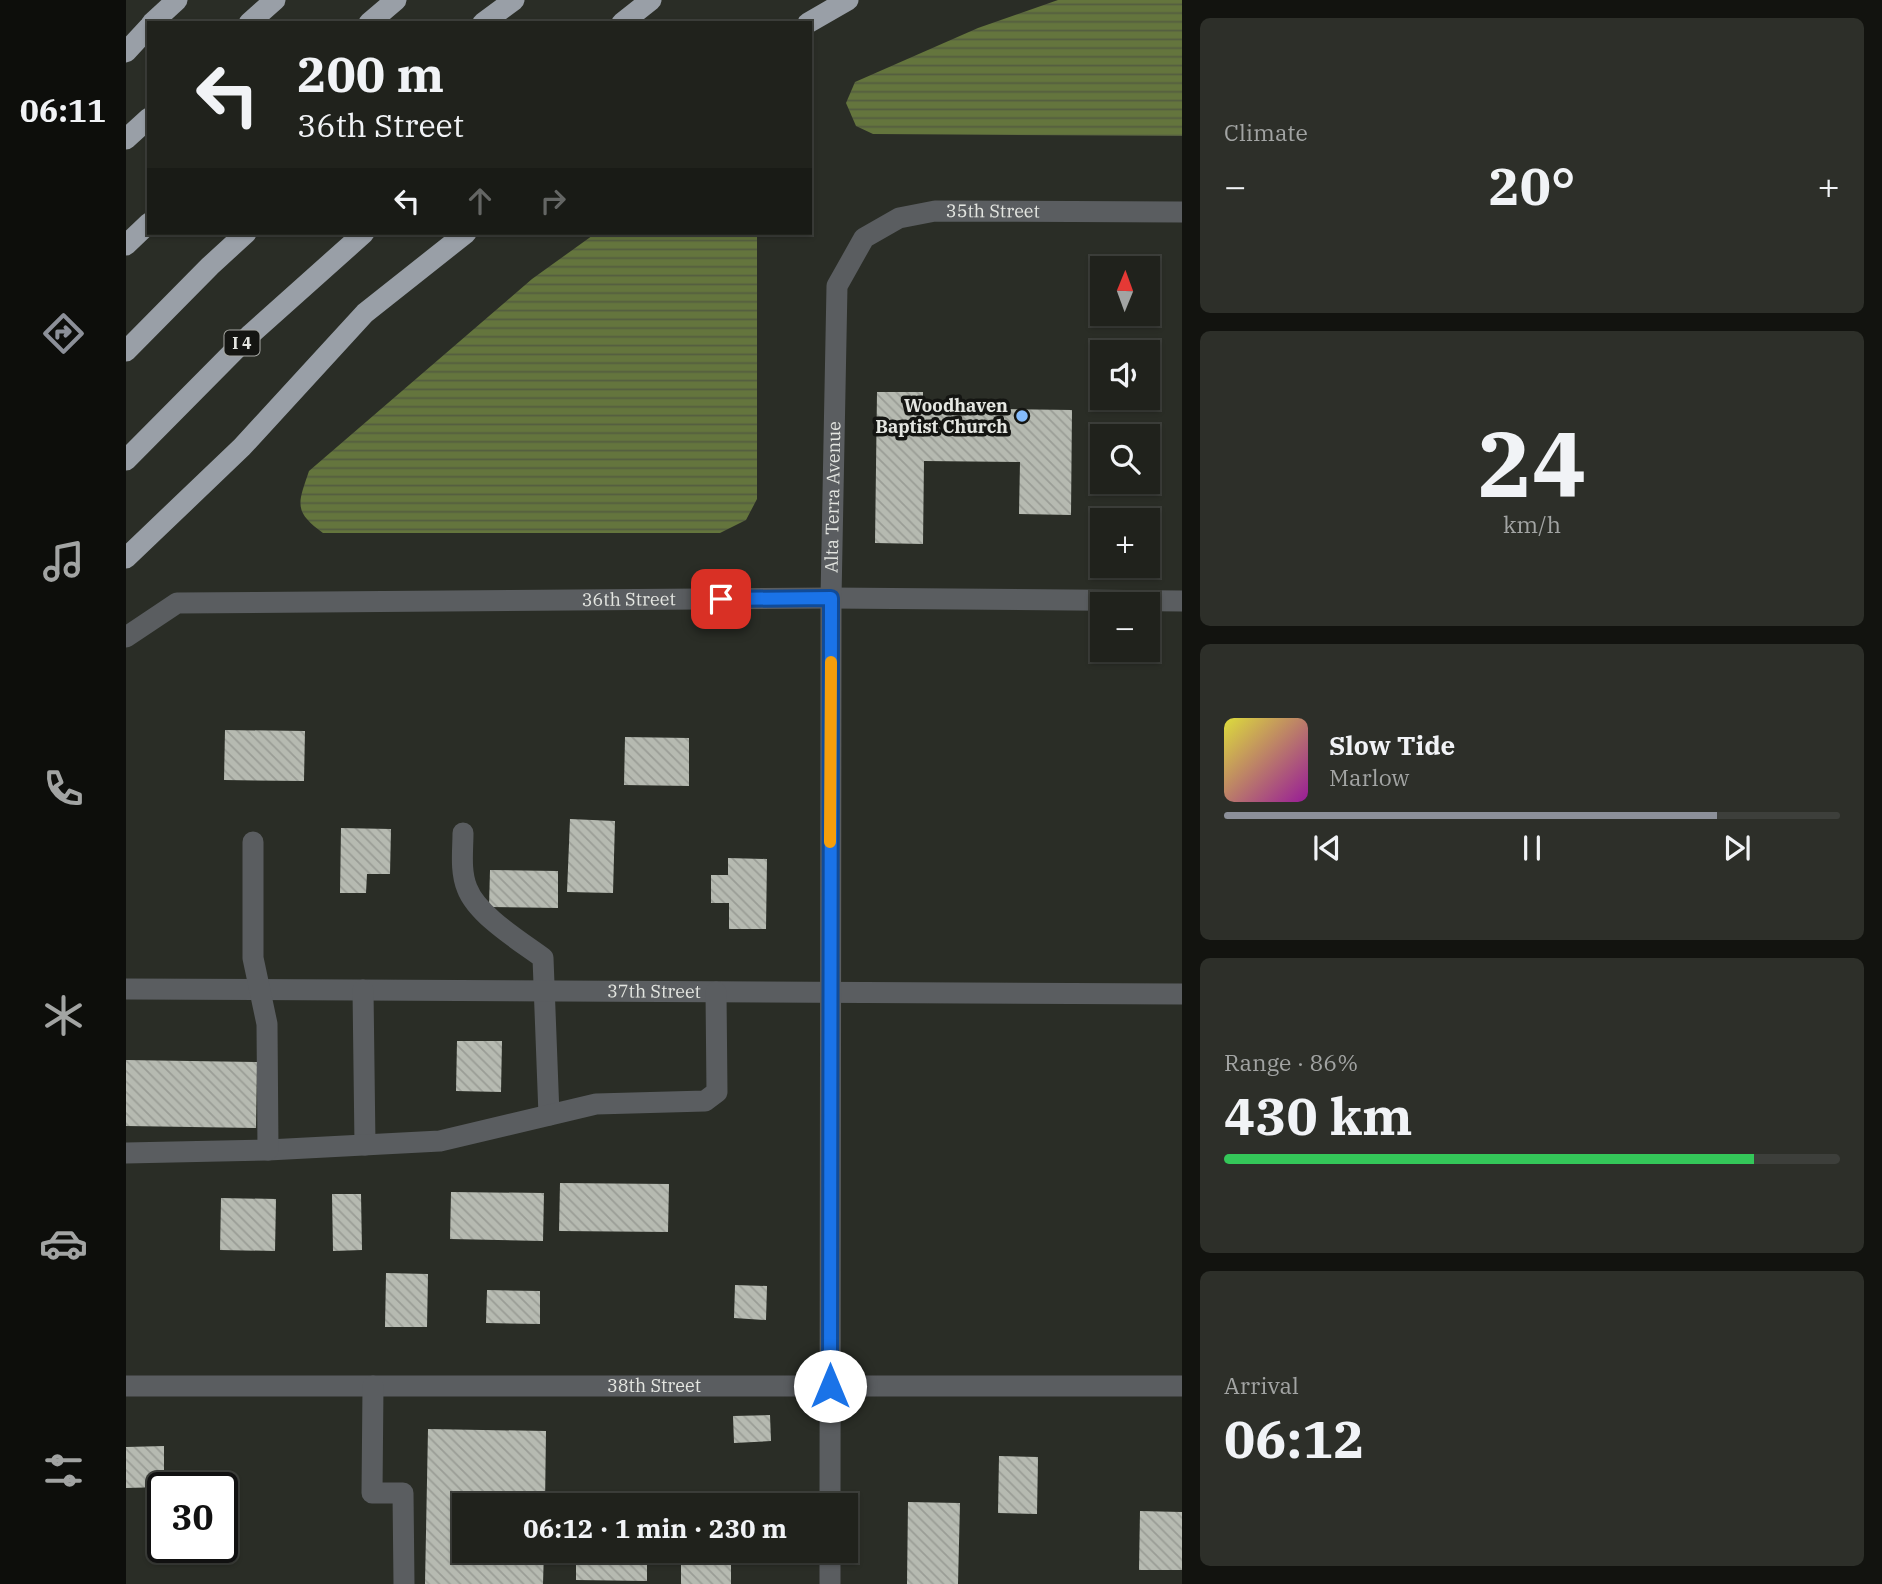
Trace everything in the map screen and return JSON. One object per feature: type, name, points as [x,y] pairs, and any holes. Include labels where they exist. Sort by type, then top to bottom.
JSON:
[{"type":"highway","points":[[154,21],[177,0]]},
{"type":"highway","points":[[251,21],[275,0]]},
{"type":"highway","points":[[371,21],[396,0]]},
{"type":"highway","points":[[486,21],[514,0]]},
{"type":"highway","points":[[625,21],[651,0]]},
{"type":"highway","points":[[811,21],[848,0]]},
{"type":"highway","points":[[126,52],[147,29]]},
{"type":"highway","points":[[126,139],[147,120]]},
{"type":"highway","points":[[126,245],[147,225]]},
{"type":"highway","points":[[126,351],[244,235]]},
{"type":"highway","name":"I 4","points":[[126,460],[251,334],[362,235]]},
{"type":"highway","points":[[126,558],[242,447],[365,313],[463,235]]},
{"type":"street","name":"35th Street","points":[[837,286],[864,238],[899,218],[935,211],[1182,212]]},
{"type":"street","name":"Alta Terra Avenue","points":[[830,1493],[831,598],[837,286]]},
{"type":"street","name":"36th Street","points":[[126,637],[177,603],[831,598],[1182,601]]},
{"type":"street","points":[[463,833],[463,874],[467,889],[476,903],[543,958],[548,1115]]},
{"type":"street","points":[[253,842],[253,958],[267,1024],[268,1150]]},
{"type":"street","name":"37th Street","points":[[126,989],[1182,994]]},
{"type":"street","points":[[363,990],[365,1145]]},
{"type":"street","points":[[126,1153],[268,1150],[440,1141],[596,1104],[705,1101],[718,1092],[716,992]]},
{"type":"street","name":"38th Street","points":[[126,1386],[1182,1386]]},
{"type":"street","points":[[373,1386],[372,1493],[403,1493],[404,1584]]},
{"type":"street","points":[[830,1563],[830,1584]]},
{"type":"shaded area","points":[[1058,0],[1182,0],[1182,136],[873,134],[856,126],[846,103],[855,82],[978,28]]},
{"type":"shaded area","points":[[593,235],[757,235],[757,499],[746,520],[720,533],[323,533],[313,525],[302,512],[301,506],[302,492],[309,471],[532,279]]},
{"type":"building","points":[[877,392],[923,392],[923,408],[1072,410],[1071,515],[1019,514],[1020,462],[924,461],[923,544],[875,543]]},
{"type":"building","points":[[225,730],[305,731],[304,781],[224,780]]},
{"type":"building","points":[[625,737],[689,738],[689,786],[624,785]]},
{"type":"building","points":[[570,819],[615,821],[613,893],[567,892]]},
{"type":"building","points":[[341,828],[391,829],[390,874],[367,874],[366,893],[340,893]]},
{"type":"building","points":[[728,858],[767,859],[766,929],[729,929],[729,903],[711,903],[711,875],[728,875]]},
{"type":"building","points":[[490,870],[558,871],[558,908],[489,907]]},
{"type":"building","points":[[457,1041],[502,1041],[501,1092],[456,1091]]},
{"type":"building","points":[[126,1060],[257,1062],[256,1128],[126,1126]]},
{"type":"building","points":[[560,1183],[669,1184],[668,1232],[559,1231]]},
{"type":"building","points":[[451,1192],[544,1193],[543,1241],[450,1239]]},
{"type":"building","points":[[332,1194],[361,1194],[362,1250],[333,1251]]},
{"type":"building","points":[[221,1198],[276,1199],[275,1251],[220,1250]]},
{"type":"building","points":[[386,1273],[428,1274],[427,1327],[385,1327]]},
{"type":"building","points":[[735,1285],[767,1286],[766,1320],[734,1318]]},
{"type":"building","points":[[487,1290],[540,1291],[540,1324],[486,1323]]},
{"type":"building","points":[[770,1415],[771,1441],[734,1443],[733,1416]]},
{"type":"building","points":[[428,1429],[546,1431],[545,1493],[452,1493],[452,1563],[544,1563],[543,1584],[425,1584]]},
{"type":"building","points":[[164,1446],[164,1472],[147,1472],[147,1487],[126,1488],[126,1447]]},
{"type":"building","points":[[999,1456],[1038,1457],[1037,1514],[998,1513]]},
{"type":"building","points":[[908,1502],[960,1503],[958,1584],[907,1584]]},
{"type":"building","points":[[1140,1511],[1182,1512],[1182,1570],[1139,1570]]},
{"type":"building","points":[[576,1563],[647,1563],[647,1581],[576,1580]]},
{"type":"building","points":[[681,1563],[731,1563],[731,1584],[681,1584]]},
{"type":"slow traffic","points":[[830,842],[831,662]]},
{"type":"place","name":"Woodhaven Baptist Church","points":[[1022,416]]},
{"type":"route","points":[[721,599],[831,598],[830,1386]]}]
